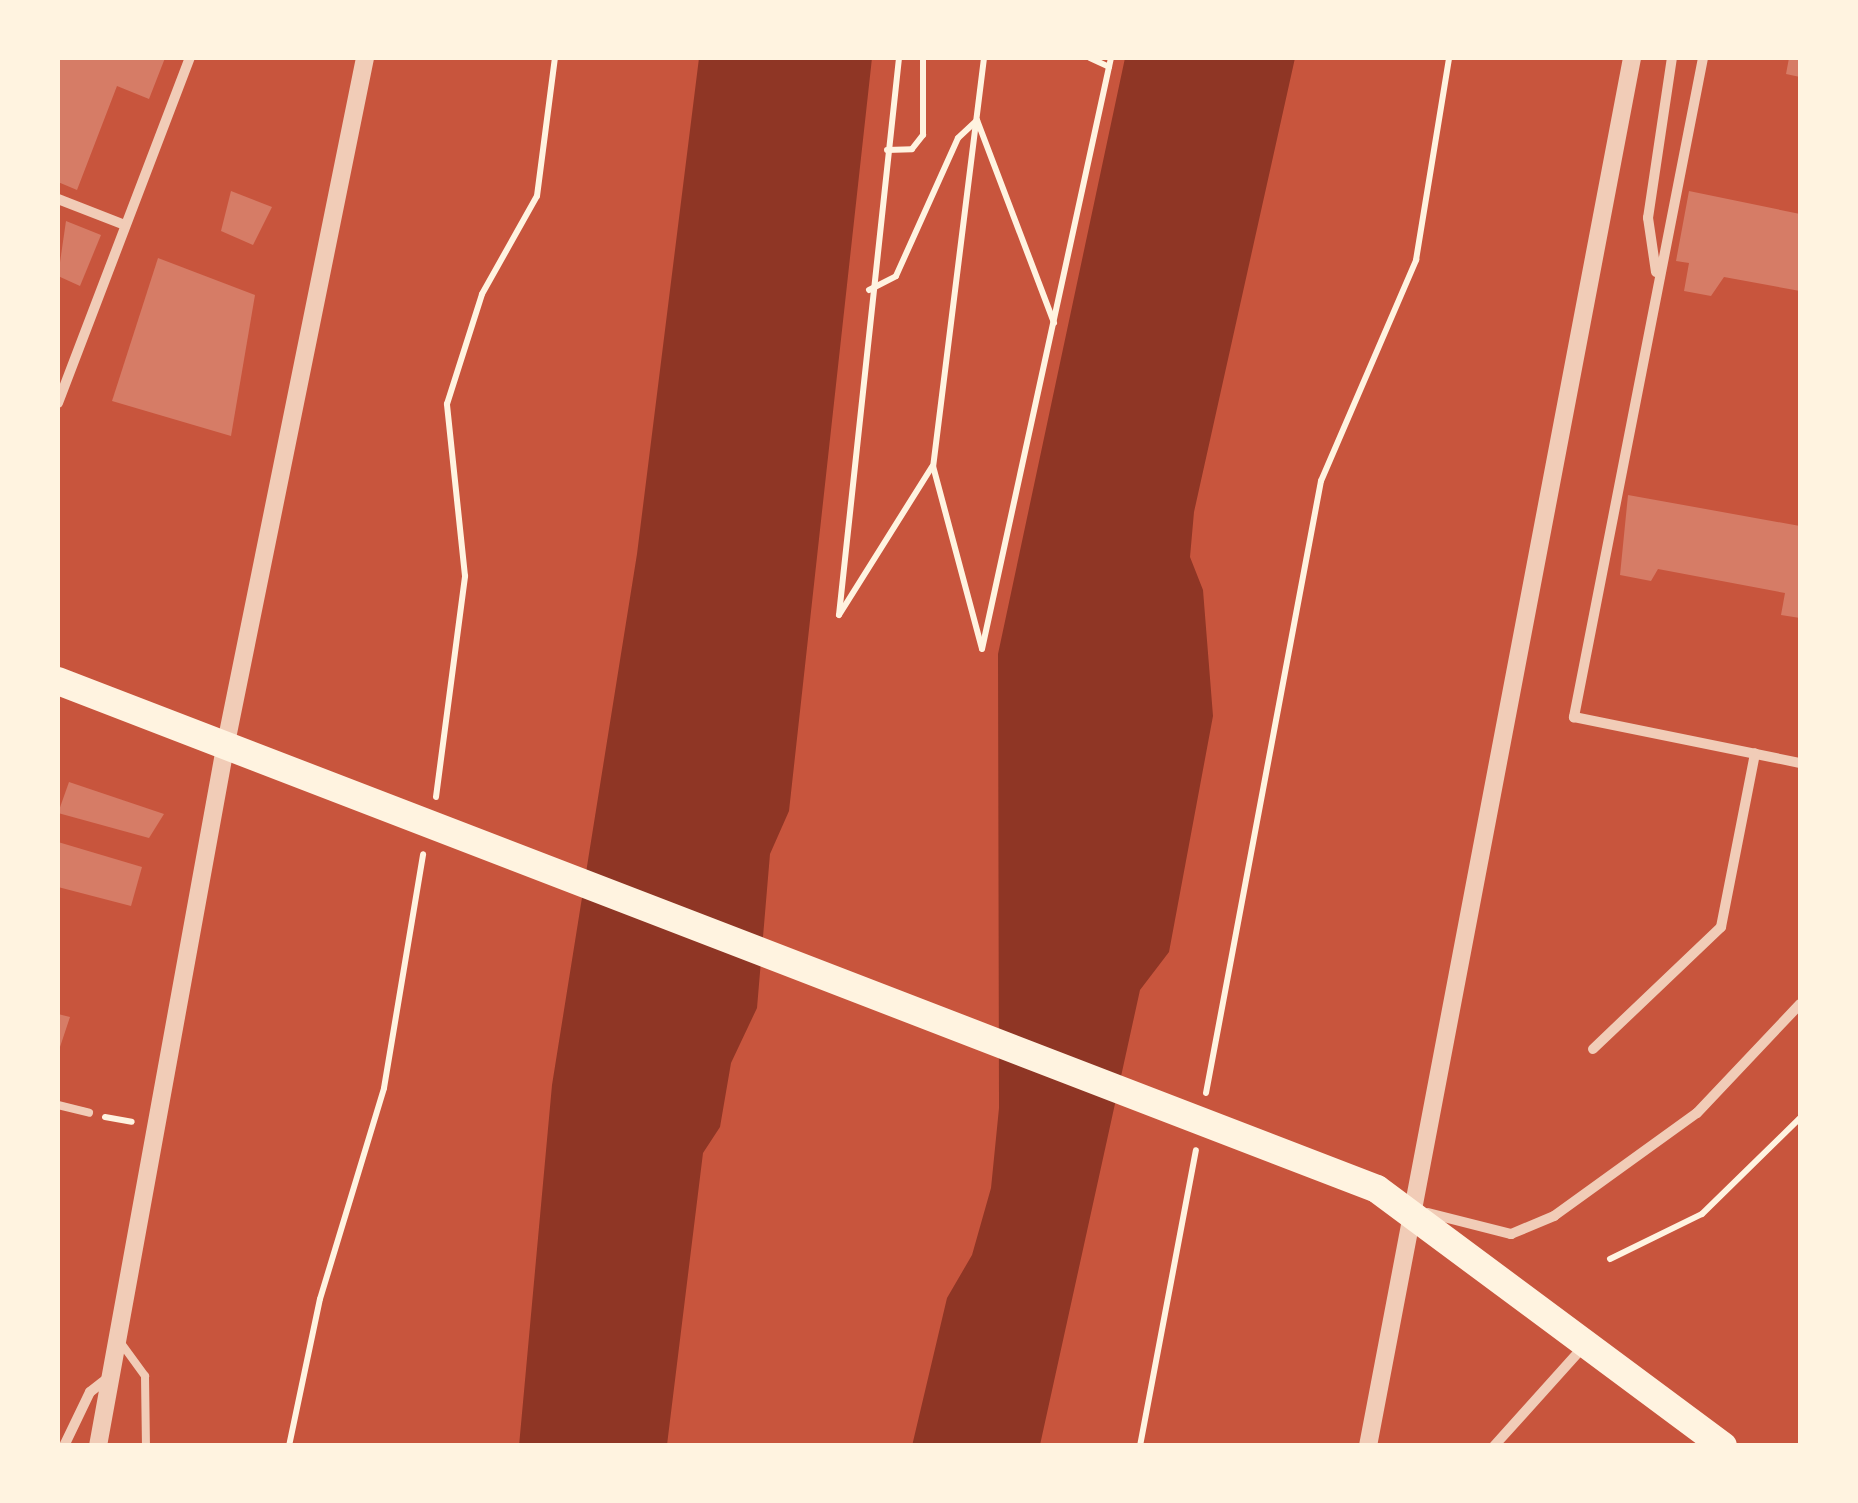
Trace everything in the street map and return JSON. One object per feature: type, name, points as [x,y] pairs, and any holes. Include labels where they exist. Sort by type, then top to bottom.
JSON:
[{"type":"highway","points":[[58,680],[254,761],[1378,1189],[1413,1208],[1723,1446]]},
{"type":"street","points":[[58,403],[190,58]]},
{"type":"street","points":[[98,1446],[225,748],[365,58]]},
{"type":"street","points":[[1368,1446],[1632,58]]},
{"type":"street","points":[[1657,278],[1648,218],[1672,58]]},
{"type":"street","points":[[1703,58],[1574,717],[1800,763]]},
{"type":"street","points":[[58,199],[125,225]]},
{"type":"street","points":[[1593,1049],[1721,927],[1755,754]]},
{"type":"street","points":[[1413,1208],[1493,1232],[1554,1216],[1697,1113],[1800,1004]]},
{"type":"street","points":[[1494,1446],[1589,1342]]},
{"type":"street","points":[[64,1446],[90,1392],[110,1376]]},
{"type":"lane","points":[[58,1106],[89,1114]]},
{"type":"lane","points":[[117,1338],[146,1376],[146,1446]]},
{"type":"path","points":[[434,807],[464,576],[447,404],[482,294],[537,196],[555,58]]},
{"type":"path","points":[[899,58],[868,290],[839,615],[933,466]]},
{"type":"path","points":[[887,150],[912,149],[923,135],[923,58]]},
{"type":"path","points":[[984,58],[933,466],[982,649],[1111,58]]},
{"type":"path","points":[[1090,58],[1108,67]]},
{"type":"path","points":[[1202,1116],[1321,480],[1416,260],[1449,58]]},
{"type":"path","points":[[868,290],[896,276],[958,138],[977,120]]},
{"type":"path","points":[[977,120],[1055,324]]},
{"type":"path","points":[[289,1446],[320,1299],[384,1088],[425,844]]},
{"type":"path","points":[[89,1114],[155,1126]]},
{"type":"path","points":[[1610,1259],[1702,1214],[1800,1118]]},
{"type":"path","points":[[1140,1446],[1198,1135]]},
{"type":"shaded area","points":[[699,58],[872,58],[789,811],[770,854],[757,1008],[731,1063],[720,1127],[703,1153],[667,1445],[519,1446],[552,1085],[637,554]]},
{"type":"shaded area","points":[[1125,58],[1295,58],[1194,512],[1190,557],[1203,590],[1213,716],[1169,952],[1140,990],[1040,1445],[912,1446],[947,1298],[972,1255],[991,1188],[999,1108],[998,654]]},
{"type":"building","points":[[58,58],[165,58],[149,99],[117,86],[77,190],[58,182]]},
{"type":"building","points":[[1789,58],[1800,58],[1800,77],[1786,74]]},
{"type":"building","points":[[231,191],[272,207],[253,245],[221,231]]},
{"type":"building","points":[[1689,191],[1800,214],[1800,291],[1724,277],[1711,296],[1684,291],[1689,263],[1676,261]]},
{"type":"building","points":[[66,221],[101,235],[80,286],[58,276]]},
{"type":"building","points":[[158,258],[255,295],[231,436],[112,401]]},
{"type":"building","points":[[1628,495],[1800,526],[1800,618],[1781,615],[1785,593],[1658,569],[1651,581],[1620,575]]},
{"type":"building","points":[[69,782],[164,814],[149,838],[58,813]]},
{"type":"building","points":[[58,842],[142,867],[131,906],[58,887]]},
{"type":"building","points":[[58,1014],[70,1017],[58,1053]]}]
